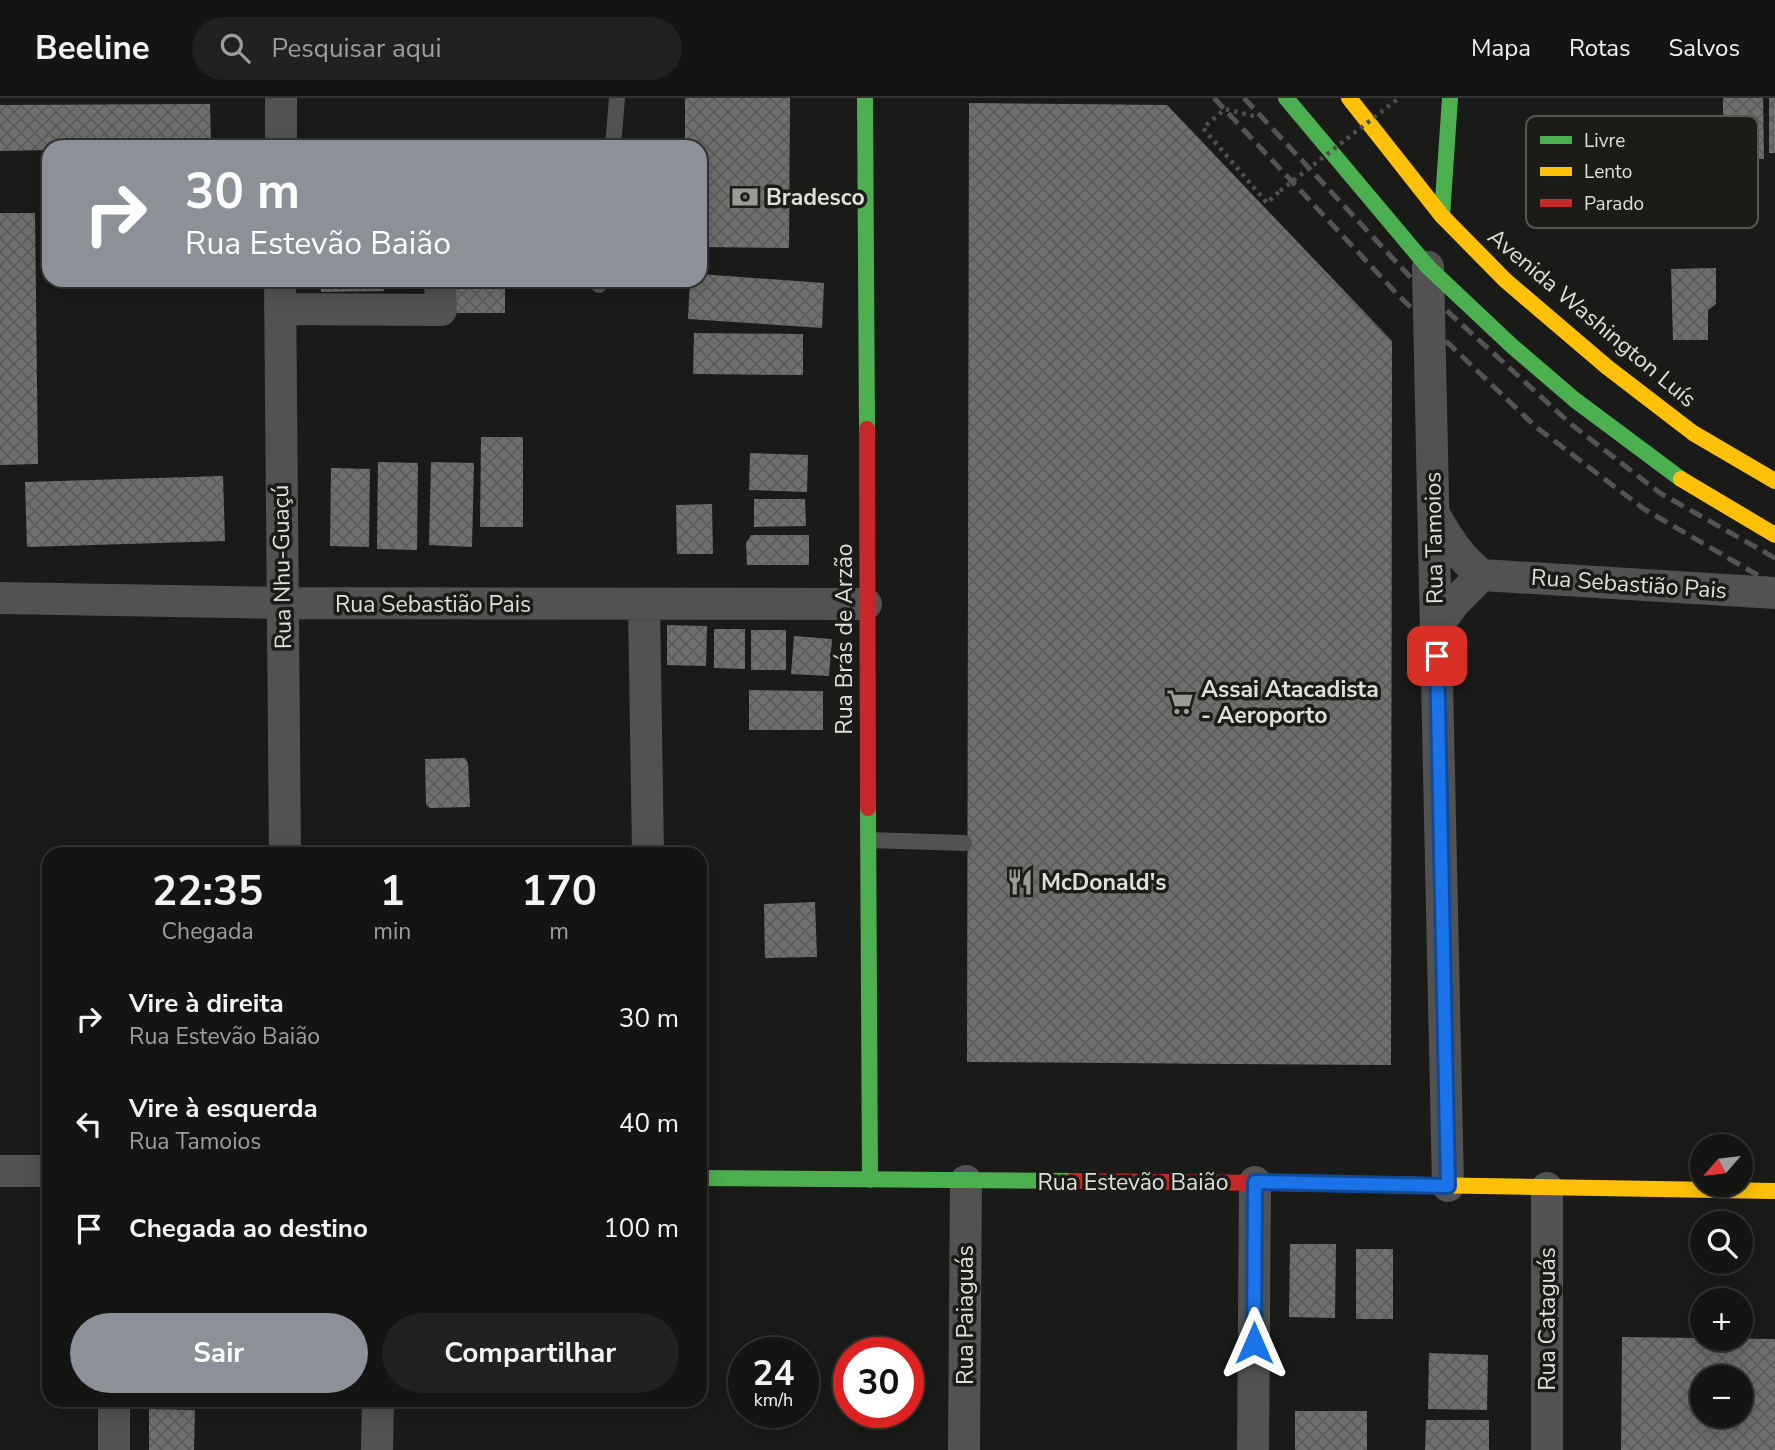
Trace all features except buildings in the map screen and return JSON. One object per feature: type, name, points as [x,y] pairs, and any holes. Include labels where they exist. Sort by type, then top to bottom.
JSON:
[{"type":"main road","name":"Rua Brás de Arzão","points":[[865,98],[870,1180]]},
{"type":"main road","name":"Avenida Washington Luís","points":[[1349,98],[1442,216],[1505,280],[1607,367],[1693,433],[1775,481]]},
{"type":"main road","points":[[1442,216],[1450,98]]},
{"type":"main road","points":[[1288,100],[1428,267],[1512,346],[1575,400],[1670,472],[1775,535]]},
{"type":"main road","name":"Rua Estevão Baião","points":[[707,1178],[1255,1182],[1775,1191]]},
{"type":"street","points":[[281,98],[281,140]]},
{"type":"street","name":"Rua Tamoios","points":[[1428,267],[1448,1186]]},
{"type":"street","points":[[280,294],[441,310],[440,287]]},
{"type":"street","name":"Rua Nhu-Guaçú","points":[[280,294],[285,847]]},
{"type":"street","points":[[1434,514],[1453,548],[1468,565],[1482,575],[1454,603],[1436,628]]},
{"type":"street","name":"Rua Sebastião Pais","points":[[1482,575],[1775,593]]},
{"type":"street","name":"Rua Sebastião Pais","points":[[0,598],[283,603],[866,604]]},
{"type":"street","points":[[644,604],[648,847]]},
{"type":"street","points":[[0,1171],[42,1171]]},
{"type":"street","name":"Rua Paiaguás","points":[[964,1450],[966,1181]]},
{"type":"street","points":[[1253,1450],[1255,1182]]},
{"type":"street","name":"Rua Cataguás","points":[[1547,1188],[1547,1450]]},
{"type":"street","points":[[114,1407],[114,1450]]},
{"type":"street","points":[[377,1450],[379,1407]]},
{"type":"lane","points":[[614,140],[617,98]]},
{"type":"lane","points":[[868,840],[964,843]]},
{"type":"path","points":[[1288,100],[1259,118],[1225,109],[1203,128],[1267,203],[1399,98]]},
{"type":"railway","points":[[1214,98],[1399,296],[1536,427],[1644,509],[1775,583]]},
{"type":"railway","points":[[1244,98],[1412,279],[1572,425],[1660,493],[1775,558]]},
{"type":"traffic: fast","points":[[865,98],[867,429]]},
{"type":"traffic: fast","points":[[1286,98],[1428,267],[1512,346],[1575,400],[1681,479]]},
{"type":"traffic: fast","points":[[1442,216],[1450,98]]},
{"type":"traffic: fast","points":[[868,808],[870,1180]]},
{"type":"traffic: fast","points":[[707,1178],[1072,1181]]},
{"type":"traffic: slow","points":[[1349,98],[1442,216],[1505,280],[1607,367],[1693,433],[1775,481]]},
{"type":"traffic: slow","points":[[1681,479],[1775,535]]},
{"type":"traffic: slow","points":[[1364,1184],[1775,1191]]},
{"type":"traffic: jam","points":[[867,429],[868,808]]},
{"type":"traffic: jam","points":[[1072,1181],[1364,1184]]},
{"type":"place","name":"Bradesco","points":[[745,197]]},
{"type":"place","name":"Assai Atacadista - Aeroporto","points":[[1180,702]]},
{"type":"place","name":"McDonald's","points":[[1020,882]]},
{"type":"route","points":[[1254,1343],[1255,1182],[1448,1186],[1437,656]]}]
